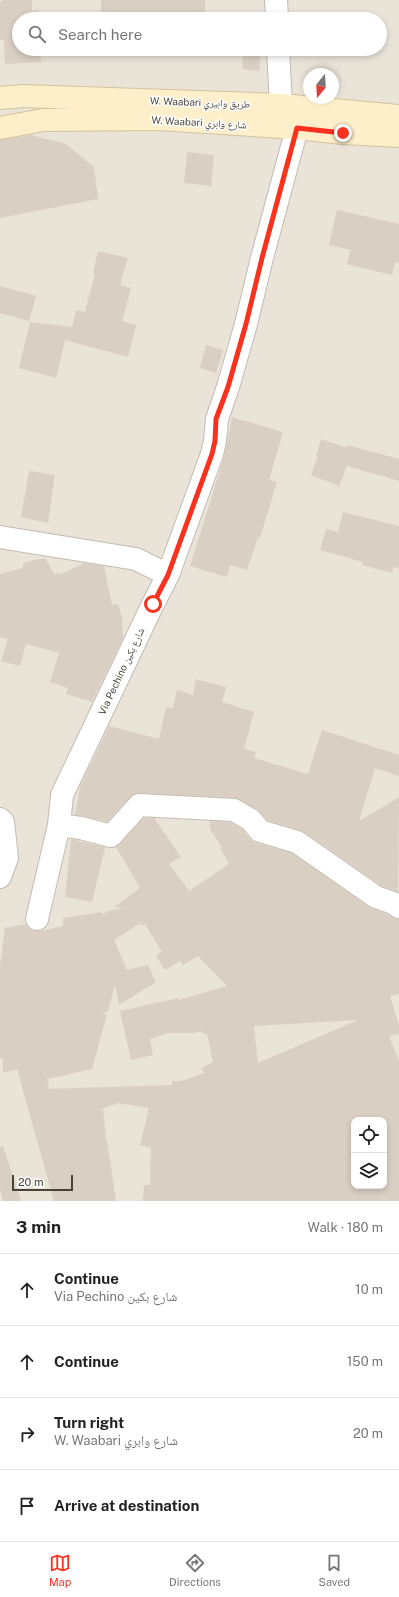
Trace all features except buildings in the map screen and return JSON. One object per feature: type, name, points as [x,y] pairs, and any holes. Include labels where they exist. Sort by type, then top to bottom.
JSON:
[{"type":"main road","name":"W. Waabari طريق وابيري","points":[[0,98],[23,96],[281,105],[399,116]]},
{"type":"main road","name":"W. Waabari شارع وابري","points":[[0,128],[43,120],[151,119],[399,136]]},
{"type":"street","points":[[276,0],[277,12]]},
{"type":"street","points":[[278,56],[281,105]]},
{"type":"street","name":"Via Pechino شارع بكين","points":[[37,919],[59,825],[62,795],[168,575],[212,454],[215,441],[216,419],[228,387],[246,324],[297,128]]},
{"type":"street","points":[[0,537],[136,559],[168,575]]},
{"type":"street","points":[[59,825],[81,828],[111,836],[139,805],[234,810],[251,820],[260,831],[297,842],[376,896],[399,907]]},
{"type":"street","points":[[0,819],[3,822],[7,858],[0,877]]},
{"type":"shaded area","points":[[0,0],[399,0],[399,1201],[0,1201]]},
{"type":"route","points":[[153,604],[168,575],[212,454],[215,441],[216,419],[228,387],[246,324],[297,128],[343,133]]}]
